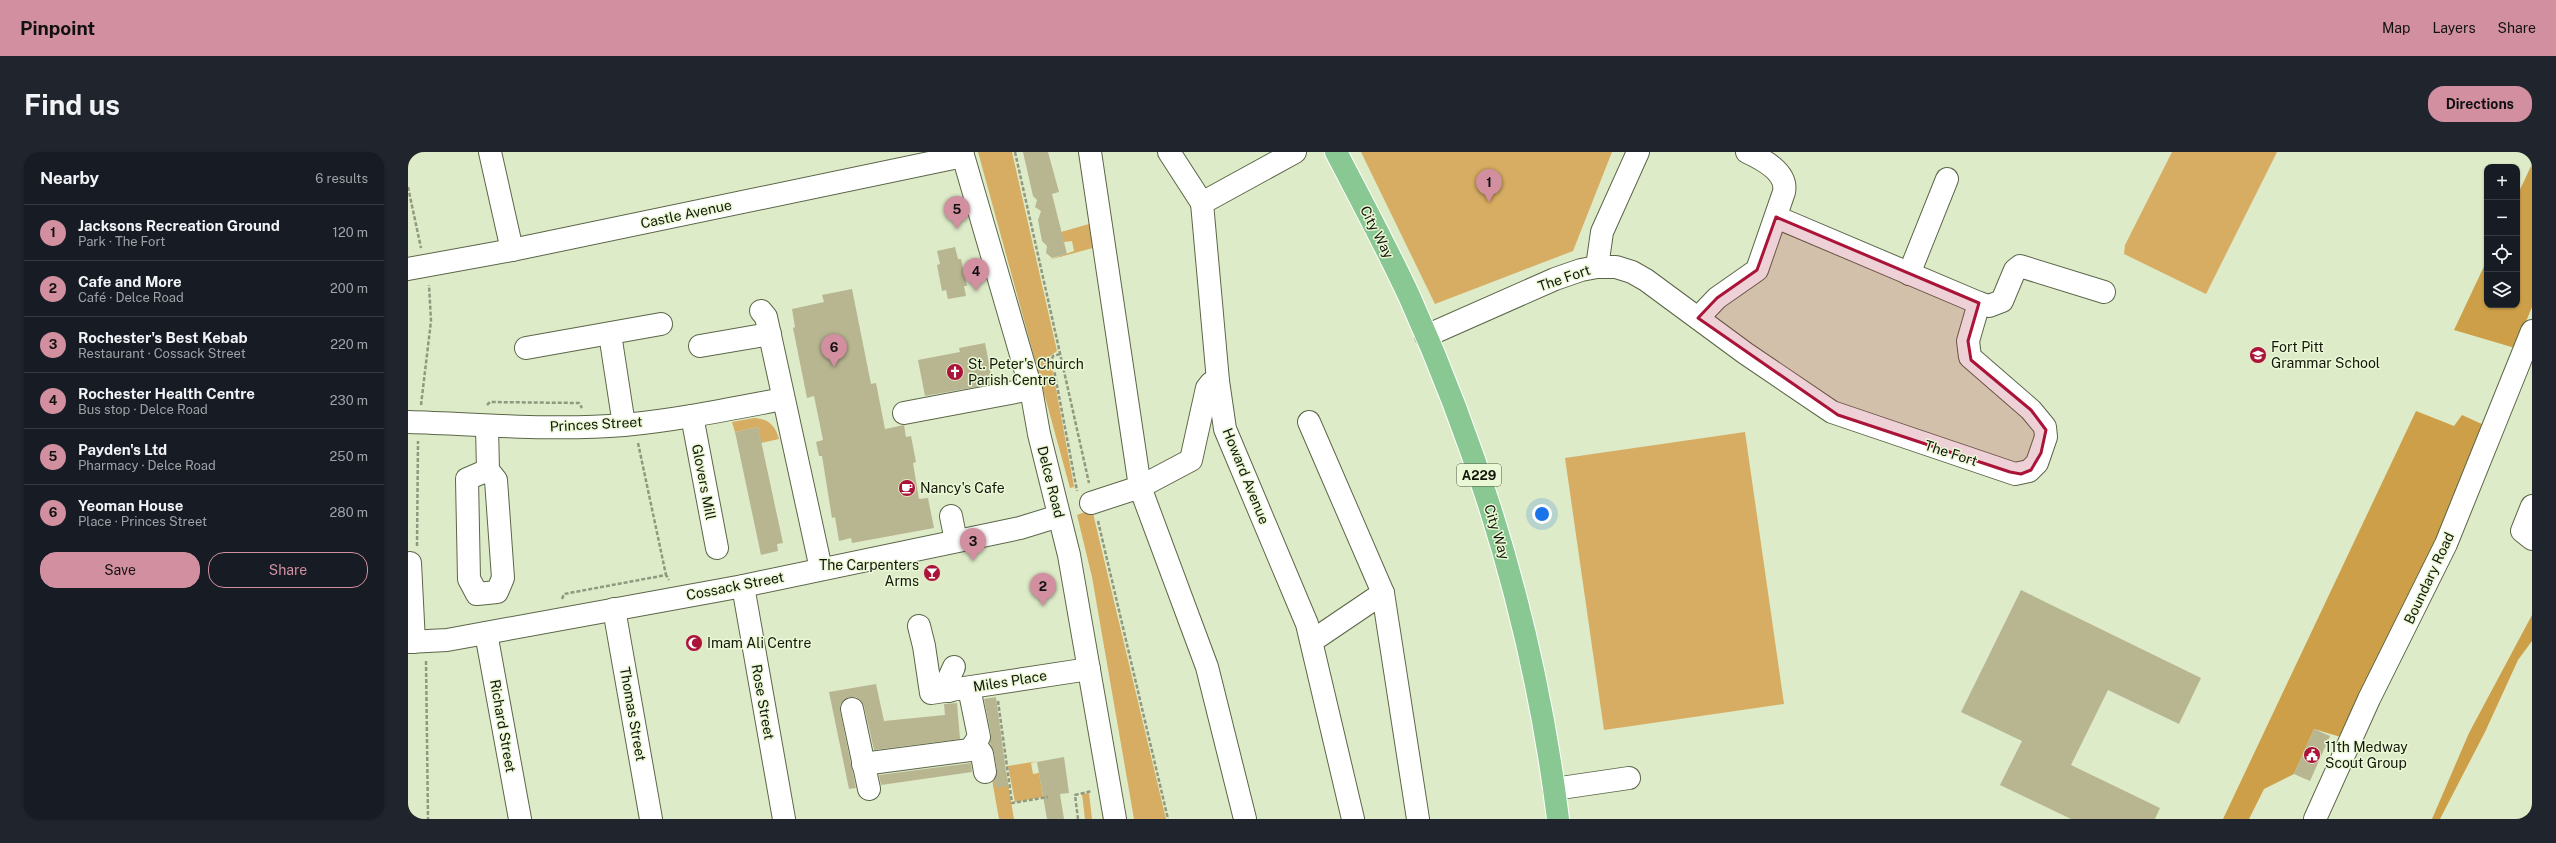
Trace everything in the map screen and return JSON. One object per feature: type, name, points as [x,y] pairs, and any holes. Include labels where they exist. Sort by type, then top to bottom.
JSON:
[{"type":"main road","name":"City Way","points":[[1336,152],[1409,297],[1426,336],[1468,445],[1503,552],[1532,666],[1558,819]]},
{"type":"street","points":[[490,152],[512,250]]},
{"type":"street","points":[[1090,152],[1140,487],[1207,667],[1245,819]]},
{"type":"street","points":[[1168,152],[1202,203],[1295,152]]},
{"type":"street","points":[[1597,267],[1602,232],[1638,152]]},
{"type":"street","points":[[1698,318],[1717,298],[1757,270],[1784,190],[1784,182],[1766,162],[1747,152]]},
{"type":"street","name":"Castle Avenue","points":[[417,268],[512,250],[962,154]]},
{"type":"street","name":"Delce Road","points":[[962,154],[1031,389],[1036,422],[1074,580],[1116,819]]},
{"type":"street","points":[[1909,274],[1947,179]]},
{"type":"street","name":"Howard Avenue","points":[[1202,203],[1218,381],[1227,437],[1291,584],[1312,641],[1353,819]]},
{"type":"street","points":[[1776,217],[1909,274],[1989,306],[2002,301],[2015,270],[2020,266],[2104,292]]},
{"type":"street","name":"The Fort","points":[[1426,336],[1555,279],[1597,267],[1616,267],[1639,275],[1793,386],[1838,415],[2010,472],[2023,474],[2031,470],[2038,461],[2046,430],[2031,410],[1971,360],[1968,341],[1979,303]]},
{"type":"street","points":[[761,310],[766,317],[770,334],[821,568]]},
{"type":"street","points":[[526,348],[661,324]]},
{"type":"street","name":"Boundary Road","points":[[2315,819],[2369,700],[2446,544],[2532,331]]},
{"type":"street","points":[[610,334],[624,425]]},
{"type":"street","points":[[700,346],[770,334]]},
{"type":"street","points":[[1088,501],[1140,487],[1192,459],[1207,388],[1211,382],[1218,381]]},
{"type":"street","points":[[904,413],[1031,389]]},
{"type":"street","name":"Princes Street","points":[[408,422],[487,427],[624,425],[692,416],[783,399]]},
{"type":"street","name":"Glovers Mill","points":[[692,416],[717,548]]},
{"type":"street","points":[[1309,422],[1383,593],[1418,819]]},
{"type":"street","points":[[487,427],[488,470],[496,480],[503,578],[497,592],[477,594],[469,579],[467,479],[488,470]]},
{"type":"street","points":[[2527,535],[2532,506]]},
{"type":"street","points":[[952,516],[956,541]]},
{"type":"street","name":"Cossack Street","points":[[416,642],[486,633],[743,586],[821,568],[1037,524],[1059,516]]},
{"type":"street","points":[[410,563],[416,642]]},
{"type":"street","name":"Rose Street","points":[[743,586],[784,819]]},
{"type":"street","points":[[1312,641],[1383,593]]},
{"type":"street","name":"Thomas Street","points":[[614,609],[651,819]]},
{"type":"street","points":[[863,764],[969,750],[975,744],[979,735],[949,691],[924,646],[919,626]]},
{"type":"street","name":"Richard Street","points":[[486,633],[520,819]]},
{"type":"street","points":[[949,691],[948,680],[954,667]]},
{"type":"street","name":"Miles Place","points":[[949,691],[1089,669]]},
{"type":"street","points":[[852,709],[869,789]]},
{"type":"street","points":[[975,744],[982,754],[985,772]]},
{"type":"street","points":[[1554,789],[1629,778]]},
{"type":"path","points":[[1015,152],[1060,354],[1088,501]]},
{"type":"path","points":[[408,187],[417,268]]},
{"type":"path","points":[[1060,354],[1053,356],[1052,359],[1168,819]]},
{"type":"path","points":[[638,442],[666,575],[673,585]]},
{"type":"path","points":[[561,602],[564,594],[666,575]]},
{"type":"path","points":[[416,642],[428,819]]},
{"type":"path","points":[[997,694],[1012,803],[1048,797]]},
{"type":"path","points":[[1078,819],[1075,795],[1092,791]]},
{"type":"highlighted area","points":[[1776,217],[1979,303],[1968,341],[1971,360],[2031,410],[2046,430],[2041,453],[2031,470],[2021,474],[2010,472],[1838,415],[1698,318],[1717,298],[1757,270]]},
{"type":"shaded area","points":[[978,152],[1012,152],[1057,351],[1050,356],[1075,492],[1074,487],[1070,488]]},
{"type":"shaded area","points":[[1361,152],[1612,152],[1573,251],[1435,304]]},
{"type":"shaded area","points":[[2172,152],[2277,152],[2206,294],[2124,254],[2125,245]]},
{"type":"shaded area","points":[[2532,164],[2532,307],[2515,348],[2454,330],[2484,266],[2484,308],[2520,308],[2520,190]]},
{"type":"shaded area","points":[[1096,222],[1100,246],[1049,260],[1074,251],[1072,241],[1064,242],[1061,232]]},
{"type":"shaded area","points":[[2416,411],[2454,426],[2462,415],[2484,425],[2442,533],[2344,738],[2314,729],[2294,774],[2264,789],[2249,819],[2223,819]]},
{"type":"shaded area","points":[[754,418],[767,421],[771,424],[776,430],[779,439],[761,443],[758,427],[735,432],[732,422]]},
{"type":"shaded area","points":[[1745,432],[1784,704],[1604,730],[1565,458]]},
{"type":"shaded area","points":[[1092,509],[1166,819],[1134,819],[1092,577],[1077,515]]},
{"type":"shaded area","points":[[2532,615],[2532,641],[2518,660],[2485,732],[2440,819],[2432,819],[2469,733]]},
{"type":"shaded area","points":[[1038,761],[1031,763],[1033,774],[1039,773],[1043,797],[1015,802],[1008,766]]},
{"type":"shaded area","points":[[1006,772],[1014,819],[999,819],[991,774]]},
{"type":"shaded area","points":[[1089,793],[1092,819],[1085,819],[1082,794]]},
{"type":"building","points":[[1023,152],[1048,152],[1059,192],[1052,194],[1067,254],[1052,258],[1046,253],[1047,246],[1042,241],[1038,220],[1041,211],[1035,207],[1037,200],[1033,196]]},
{"type":"building","points":[[955,247],[958,259],[961,259],[967,286],[964,286],[966,296],[948,299],[946,290],[942,291],[937,265],[940,264],[937,251]]},
{"type":"building","points":[[852,289],[871,384],[876,383],[885,429],[904,425],[906,437],[911,436],[916,462],[913,463],[919,499],[928,498],[934,528],[852,543],[851,538],[839,541],[835,517],[832,518],[822,456],[819,456],[816,442],[823,440],[814,396],[807,398],[793,328],[795,327],[792,309],[824,302],[822,295]]},
{"type":"building","name":"St. Peter's Church Parish Centre","points":[[985,343],[993,384],[925,396],[918,360],[960,352],[959,348]]},
{"type":"building","points":[[758,427],[783,543],[777,544],[778,551],[761,555],[735,432]]},
{"type":"building","points":[[2021,590],[2201,678],[2179,724],[2108,690],[2071,765],[2160,808],[2155,819],[2071,819],[2000,785],[2022,741],[1961,712]]},
{"type":"building","points":[[876,684],[884,721],[945,715],[944,704],[957,703],[960,739],[874,750],[864,706],[856,697],[849,697],[840,705],[840,711],[856,788],[849,789],[829,692]]},
{"type":"building","points":[[996,697],[1008,786],[995,788],[994,780],[997,770],[994,752],[990,743],[991,734],[984,699]]},
{"type":"building","name":"11th Medway Scout Group","points":[[2314,729],[2330,736],[2310,781],[2294,774]]},
{"type":"building","points":[[1064,757],[1069,793],[1060,794],[1064,819],[1047,819],[1037,762]]},
{"type":"building","points":[[971,763],[972,772],[881,785],[879,775]]},
{"type":"place","name":"Jacksons Recreation Ground","points":[[1489,202]]},
{"type":"place","name":"Payden's Ltd","points":[[957,229]]},
{"type":"place","name":"Rochester Health Centre","points":[[976,291]]},
{"type":"place","name":"Fort Pitt Grammar School","points":[[2258,355]]},
{"type":"place","name":"Yeoman House","points":[[834,367]]},
{"type":"place","name":"St. Peter's Church Parish Centre","points":[[955,372]]},
{"type":"place","name":"Nancy's Cafe","points":[[907,488]]},
{"type":"place","name":"Rochester's Best Kebab","points":[[973,561]]},
{"type":"place","name":"The Carpenters Arms","points":[[932,573]]},
{"type":"place","name":"Cafe and More","points":[[1043,606]]},
{"type":"place","name":"Imam Ali Centre","points":[[694,643]]},
{"type":"place","name":"11th Medway Scout Group","points":[[2312,755]]}]
